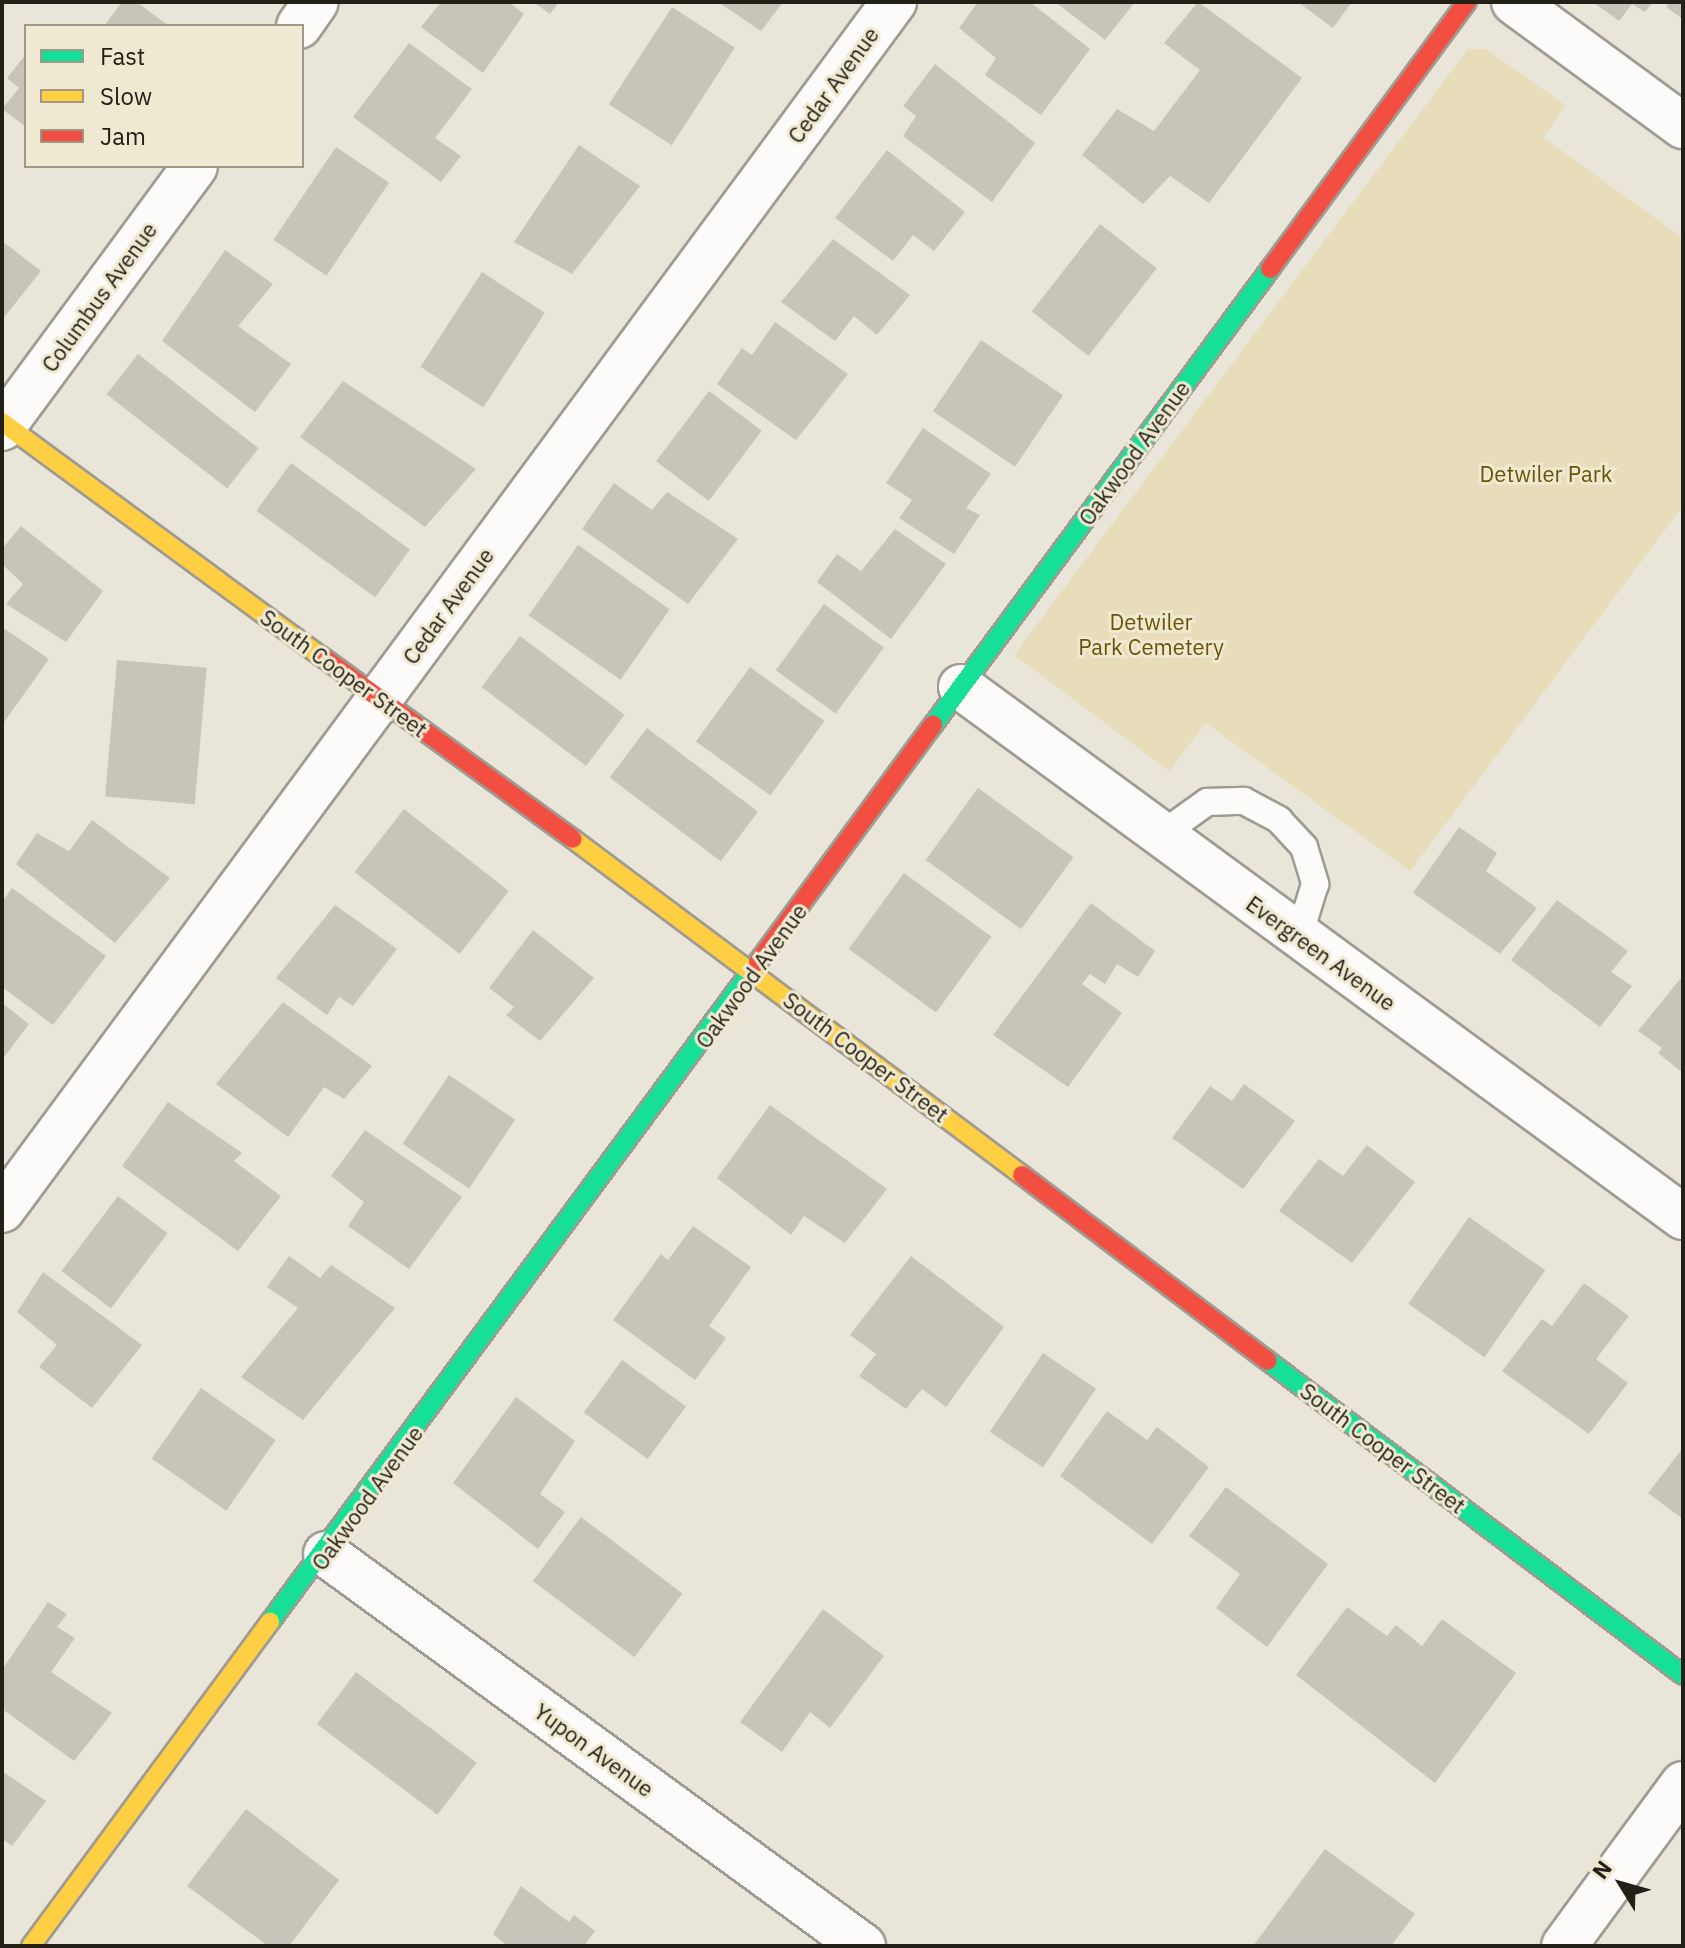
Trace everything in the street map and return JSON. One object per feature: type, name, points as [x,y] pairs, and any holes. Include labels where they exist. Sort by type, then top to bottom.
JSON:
[{"type":"street","points":[[300,24],[316,2]]},
{"type":"street","name":"Cedar Avenue","points":[[2,1210],[894,2]]},
{"type":"street","name":"Oakwood Avenue","points":[[31,1946],[326,1554],[1467,2]]},
{"type":"street","points":[[1514,2],[1683,126]]},
{"type":"street","name":"Columbus Avenue","points":[[3,425],[194,168]]},
{"type":"street","name":"South Cooper Street","points":[[3,425],[754,972],[1683,1675]]},
{"type":"street","name":"Evergreen Avenue","points":[[961,687],[1683,1217]]},
{"type":"street","name":"Yupon Avenue","points":[[326,1554],[863,1946]]},
{"type":"street","points":[[1564,1946],[1683,1784]]},
{"type":"lane","points":[[1161,835],[1207,802],[1244,801],[1279,820],[1304,847],[1315,884],[1299,936]]},
{"type":"green space","name":"Detwiler Park","points":[[1468,49],[1486,49],[1565,105],[1544,138],[1683,238],[1683,506],[1410,871],[1206,723],[1169,771],[1014,655]]},
{"type":"building","points":[[122,2],[137,2],[166,24],[106,24]]},
{"type":"building","points":[[441,2],[509,2],[524,14],[483,73],[421,27]]},
{"type":"building","points":[[533,2],[559,2],[550,14]]},
{"type":"building","points":[[718,2],[783,2],[761,31]]},
{"type":"building","points":[[978,2],[1030,2],[1090,49],[1041,115],[985,75],[996,58],[959,28]]},
{"type":"building","points":[[1055,2],[1135,2],[1105,40]]},
{"type":"building","points":[[1198,2],[1302,78],[1209,203],[1170,176],[1143,204],[1082,155],[1117,109],[1154,131],[1200,70],[1164,43]]},
{"type":"building","points":[[1298,2],[1352,2],[1333,28]]},
{"type":"building","points":[[1593,2],[1653,2],[1645,12],[1632,4],[1619,21]]},
{"type":"building","points":[[1670,2],[1683,2],[1683,19],[1666,7]]},
{"type":"building","points":[[672,7],[735,48],[672,145],[609,104]]},
{"type":"building","points":[[409,43],[472,89],[435,138],[461,156],[441,182],[353,117]]},
{"type":"building","points":[[24,57],[24,126],[2,109],[19,88],[7,78]]},
{"type":"building","points":[[935,64],[1035,143],[992,202],[903,136],[916,116],[903,106]]},
{"type":"building","points":[[579,145],[640,186],[572,274],[514,242]]},
{"type":"building","points":[[336,147],[389,183],[326,276],[273,240]]},
{"type":"building","points":[[887,150],[965,212],[934,251],[913,235],[893,261],[835,218]]},
{"type":"building","points":[[1100,224],[1157,268],[1088,356],[1032,311]]},
{"type":"building","points":[[833,239],[910,295],[877,335],[854,316],[835,341],[781,302]]},
{"type":"building","points":[[2,241],[41,271],[2,320]]},
{"type":"building","points":[[225,250],[273,284],[238,326],[291,364],[255,412],[162,341]]},
{"type":"building","points":[[482,272],[545,313],[483,408],[420,367]]},
{"type":"building","points":[[775,322],[848,374],[796,440],[717,384],[742,348],[752,355]]},
{"type":"building","points":[[981,340],[1063,395],[1015,467],[933,411]]},
{"type":"building","points":[[138,354],[259,448],[227,488],[107,394]]},
{"type":"building","points":[[343,381],[476,469],[425,527],[300,437]]},
{"type":"building","points":[[709,391],[762,431],[709,501],[656,461]]},
{"type":"building","points":[[923,428],[991,474],[966,508],[980,515],[954,554],[899,518],[912,500],[886,483]]},
{"type":"building","points":[[291,463],[410,549],[375,597],[256,511]]},
{"type":"building","points":[[614,483],[652,510],[667,492],[738,539],[688,604],[582,529]]},
{"type":"building","points":[[21,526],[103,591],[66,642],[6,604],[23,584],[2,564],[2,549]]},
{"type":"building","points":[[895,529],[946,564],[891,639],[817,582],[837,554],[861,571]]},
{"type":"building","points":[[578,545],[670,609],[620,680],[529,615]]},
{"type":"building","points":[[824,604],[884,647],[836,714],[776,670]]},
{"type":"building","points":[[2,627],[49,659],[2,725]]},
{"type":"building","points":[[520,636],[625,715],[586,766],[481,687]]},
{"type":"building","points":[[117,660],[207,668],[195,804],[105,796]]},
{"type":"building","points":[[750,667],[824,721],[770,796],[696,741]]},
{"type":"building","points":[[647,728],[758,812],[721,861],[610,778]]},
{"type":"building","points":[[978,788],[1073,857],[1021,929],[926,860]]},
{"type":"building","points":[[404,809],[509,891],[460,954],[355,872]]},
{"type":"building","points":[[92,820],[170,878],[115,943],[16,864],[37,833],[69,851]]},
{"type":"building","points":[[1459,827],[1497,853],[1486,871],[1537,908],[1500,954],[1413,893]]},
{"type":"building","points":[[904,873],[991,936],[936,1013],[849,949]]},
{"type":"building","points":[[12,888],[106,956],[53,1025],[2,987],[2,902]]},
{"type":"building","points":[[1557,900],[1628,951],[1611,972],[1632,986],[1600,1027],[1511,960]]},
{"type":"building","points":[[1091,903],[1155,951],[1138,977],[1117,964],[1105,984],[1090,974],[1082,984],[1122,1013],[1068,1087],[993,1035]]},
{"type":"building","points":[[335,905],[397,949],[353,1006],[339,997],[327,1015],[276,978]]},
{"type":"building","points":[[533,930],[594,978],[540,1041],[506,1015],[514,1007],[489,988]]},
{"type":"building","points":[[1680,979],[1683,981],[1683,1073],[1658,1053],[1662,1048],[1638,1031]]},
{"type":"building","points":[[283,1002],[372,1066],[344,1099],[324,1087],[288,1137],[216,1084]]},
{"type":"building","points":[[2,1003],[29,1024],[2,1060]]},
{"type":"building","points":[[449,1075],[515,1120],[469,1189],[403,1144]]},
{"type":"building","points":[[1244,1084],[1295,1121],[1243,1189],[1172,1138],[1210,1086],[1232,1101]]},
{"type":"building","points":[[168,1102],[242,1153],[234,1161],[281,1196],[238,1251],[122,1166]]},
{"type":"building","points":[[770,1105],[887,1189],[845,1243],[804,1216],[791,1235],[717,1178]]},
{"type":"building","points":[[365,1130],[462,1197],[409,1269],[348,1226],[364,1202],[331,1176]]},
{"type":"building","points":[[1367,1145],[1415,1182],[1352,1263],[1279,1211],[1319,1159],[1343,1176]]},
{"type":"building","points":[[118,1196],[168,1233],[111,1308],[61,1271]]},
{"type":"building","points":[[1469,1217],[1545,1270],[1484,1357],[1408,1304]]},
{"type":"building","points":[[693,1226],[751,1267],[709,1326],[726,1338],[695,1380],[613,1320],[661,1254],[668,1260]]},
{"type":"building","points":[[289,1256],[320,1278],[331,1265],[395,1308],[303,1420],[241,1377],[298,1308],[267,1287]]},
{"type":"building","points":[[911,1256],[1004,1327],[946,1407],[922,1389],[906,1409],[859,1376],[876,1354],[850,1335]]},
{"type":"building","points":[[43,1272],[142,1345],[92,1408],[39,1367],[57,1345],[17,1312]]},
{"type":"building","points":[[1584,1283],[1629,1316],[1596,1359],[1628,1383],[1589,1434],[1502,1371],[1542,1319],[1552,1326]]},
{"type":"building","points":[[1043,1353],[1096,1389],[1043,1468],[990,1432]]},
{"type":"building","points":[[622,1360],[686,1406],[648,1459],[584,1413]]},
{"type":"building","points":[[201,1388],[276,1440],[226,1511],[152,1458]]},
{"type":"building","points":[[516,1397],[575,1441],[540,1494],[565,1512],[538,1549],[453,1483]]},
{"type":"building","points":[[1107,1411],[1147,1440],[1157,1427],[1209,1467],[1152,1544],[1060,1476]]},
{"type":"building","points":[[1683,1448],[1683,1519],[1648,1493]]},
{"type":"building","points":[[1226,1487],[1328,1564],[1267,1647],[1216,1608],[1240,1574],[1189,1536]]},
{"type":"building","points":[[581,1517],[682,1593],[634,1657],[533,1581]]},
{"type":"building","points":[[48,1602],[67,1614],[57,1627],[75,1638],[51,1672],[112,1713],[74,1761],[2,1709],[2,1670]]},
{"type":"building","points":[[1347,1607],[1387,1636],[1396,1625],[1422,1646],[1442,1619],[1516,1673],[1435,1783],[1296,1675]]},
{"type":"building","points":[[823,1609],[884,1656],[830,1728],[810,1712],[782,1752],[740,1722]]},
{"type":"building","points":[[356,1672],[477,1763],[437,1815],[317,1724]]},
{"type":"building","points":[[2,1771],[46,1801],[12,1846],[2,1839]]},
{"type":"building","points":[[246,1809],[339,1880],[289,1946],[268,1946],[187,1886]]},
{"type":"building","points":[[1325,1849],[1415,1914],[1391,1946],[1253,1946]]},
{"type":"building","points":[[521,1886],[569,1922],[574,1915],[595,1931],[584,1946],[508,1946],[493,1934]]},
{"type":"traffic: fast","points":[[933,725],[1270,269]]},
{"type":"traffic: fast","points":[[270,1622],[758,962]]},
{"type":"traffic: fast","points":[[1268,1361],[1683,1675]]},
{"type":"traffic: slow","points":[[2,422],[321,656]]},
{"type":"traffic: slow","points":[[573,839],[1022,1175]]},
{"type":"traffic: slow","points":[[31,1946],[270,1622]]},
{"type":"traffic: jam","points":[[1270,269],[1467,2]]},
{"type":"traffic: jam","points":[[321,656],[573,839]]},
{"type":"traffic: jam","points":[[758,962],[933,725]]},
{"type":"traffic: jam","points":[[1022,1175],[1268,1361]]},
{"type":"park label","name":"Detwiler Park Cemetery","points":[[1151,634]]}]
